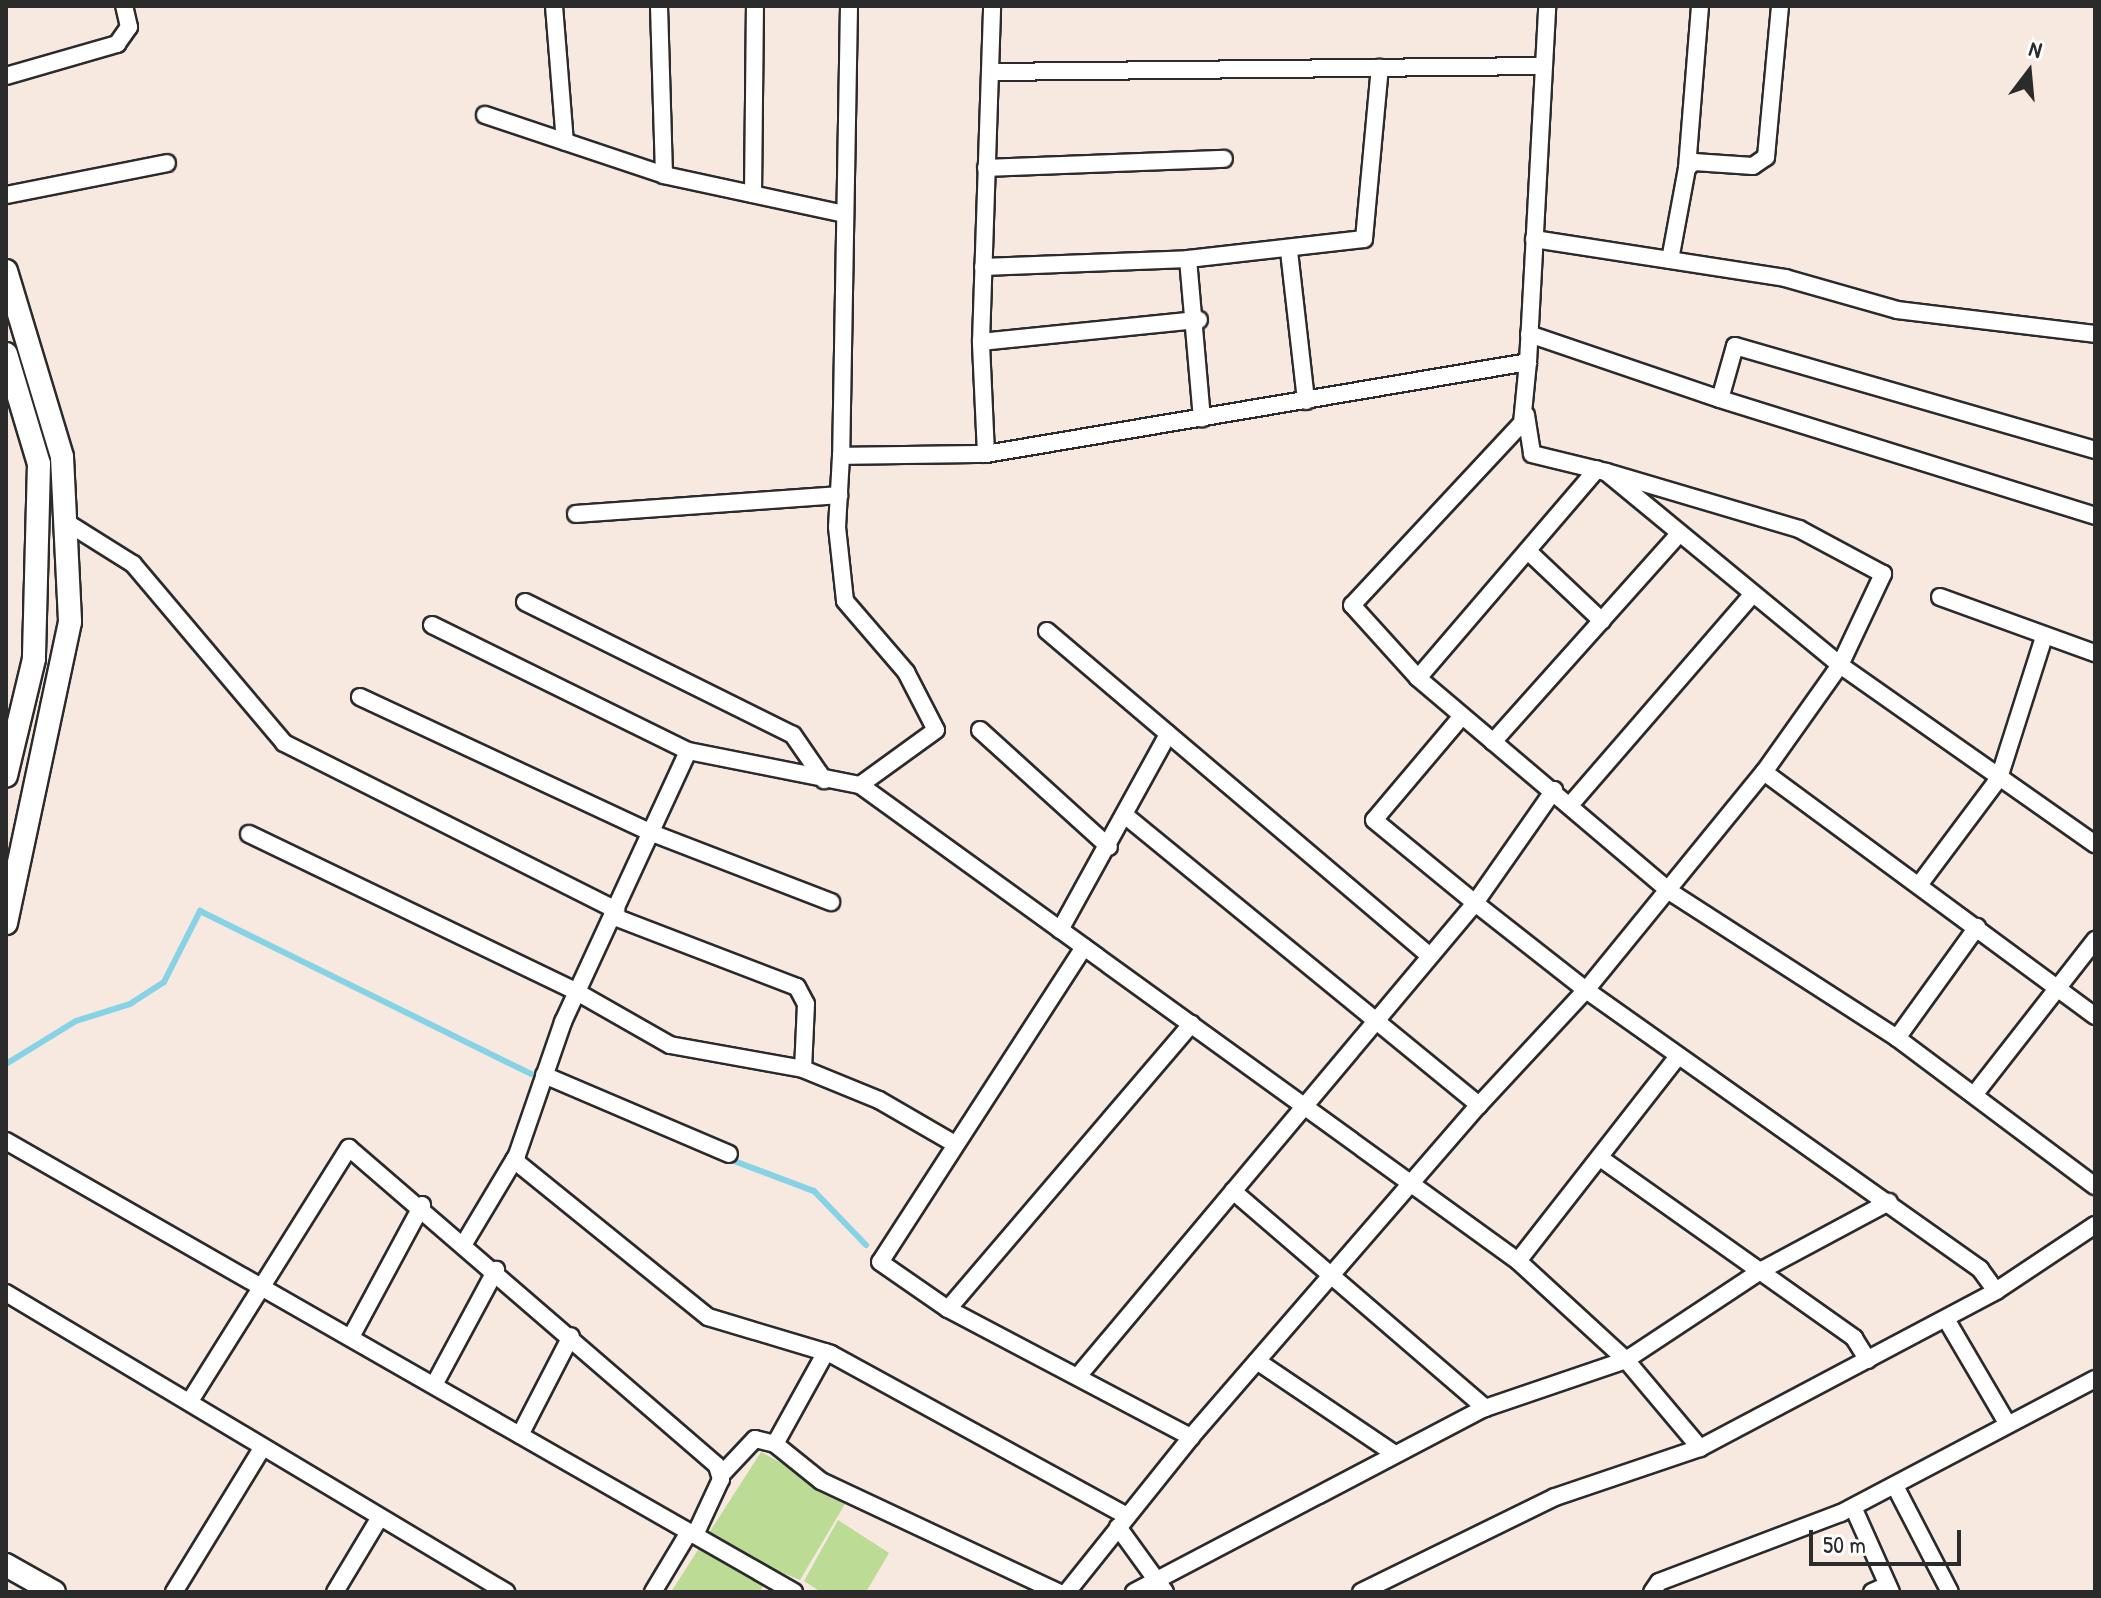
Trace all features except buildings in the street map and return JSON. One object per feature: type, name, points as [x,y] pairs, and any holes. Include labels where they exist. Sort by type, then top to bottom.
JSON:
[{"type":"main road","points":[[6,271],[12,312],[62,457],[68,636],[6,923]]},
{"type":"main road","points":[[6,354],[39,464],[34,659],[6,776]]},
{"type":"main road","points":[[6,1565],[54,1592]]},
{"type":"street","points":[[6,76],[117,44],[127,37],[124,6]]},
{"type":"street","points":[[554,6],[565,142]]},
{"type":"street","points":[[659,6],[664,175]]},
{"type":"street","points":[[753,194],[755,6]]},
{"type":"street","points":[[849,6],[839,495],[845,601],[906,672],[936,730],[860,785]]},
{"type":"street","points":[[986,454],[981,342],[992,6]]},
{"type":"street","points":[[1067,1592],[1191,1437],[1332,1275],[1408,1180],[1586,990],[1764,772],[1840,665],[1880,567],[1791,526],[1602,470],[1532,454],[1526,415],[1547,6]]},
{"type":"street","points":[[1670,260],[1687,168],[1700,6]]},
{"type":"street","points":[[1687,168],[1753,166],[1766,157],[1780,6]]},
{"type":"street","points":[[990,72],[1544,66]]},
{"type":"street","points":[[983,267],[1188,259],[1289,251],[1364,239],[1380,68]]},
{"type":"street","points":[[485,115],[664,175],[845,214]]},
{"type":"street","points":[[986,168],[1224,159]]},
{"type":"street","points":[[6,195],[167,163]]},
{"type":"street","points":[[1534,239],[1785,278],[1897,310],[2095,334]]},
{"type":"street","points":[[1289,251],[1306,401]]},
{"type":"street","points":[[1188,259],[1199,320],[1202,418]]},
{"type":"street","points":[[981,342],[1199,320]]},
{"type":"street","points":[[1529,334],[1720,399],[2095,516]]},
{"type":"street","points":[[1720,399],[1735,346],[2095,450]]},
{"type":"street","points":[[841,456],[986,454],[1528,362]]},
{"type":"street","points":[[1526,415],[1352,605],[1418,678],[1571,804],[1669,891],[1897,1038],[2095,1186]]},
{"type":"street","points":[[1602,470],[1677,536],[1840,665],[2095,844]]},
{"type":"street","points":[[1418,678],[1602,470]]},
{"type":"street","points":[[576,514],[839,495]]},
{"type":"street","points":[[66,522],[133,564],[284,743],[614,913],[797,987],[806,1004],[803,1069]]},
{"type":"street","points":[[1493,742],[1677,536]]},
{"type":"street","points":[[1530,553],[1602,621]]},
{"type":"street","points":[[1571,804],[1752,595]]},
{"type":"street","points":[[1940,597],[2095,653]]},
{"type":"street","points":[[525,602],[793,735],[824,780]]},
{"type":"street","points":[[432,625],[688,751],[860,785],[1518,1261],[1626,1360],[1700,1448]]},
{"type":"street","points":[[1047,631],[1430,956]]},
{"type":"street","points":[[1919,885],[1999,778],[2044,637]]},
{"type":"street","points":[[360,697],[652,833],[831,902]]},
{"type":"street","points":[[1462,716],[1374,820],[1586,990],[1980,1269],[1996,1291]]},
{"type":"street","points":[[980,730],[1109,847]]},
{"type":"street","points":[[1060,930],[1127,817],[1168,734]]},
{"type":"street","points":[[465,1242],[514,1160],[577,992],[688,751]]},
{"type":"street","points":[[1764,772],[2095,1016]]},
{"type":"street","points":[[1079,1375],[1475,903],[1554,790]]},
{"type":"street","points":[[1127,817],[1378,1018],[1479,1105]]},
{"type":"street","points":[[249,834],[577,992],[670,1045],[803,1069],[879,1100],[955,1144]]},
{"type":"street","points":[[1897,1038],[1977,927]]},
{"type":"street","points":[[1974,1095],[2055,987],[2095,940]]},
{"type":"street","points":[[1084,947],[880,1257],[948,1309],[1079,1375],[1191,1437]]},
{"type":"street","points":[[948,1309],[1191,1024]]},
{"type":"street","points":[[1518,1261],[1603,1160],[1678,1056]]},
{"type":"street","points":[[544,1075],[729,1154]]},
{"type":"street","points":[[6,1141],[794,1592]]},
{"type":"street","points":[[190,1401],[258,1284],[349,1148],[465,1242],[722,1474]]},
{"type":"street","points":[[514,1160],[708,1317],[826,1352],[1122,1521],[1161,1586]]},
{"type":"street","points":[[1603,1160],[1854,1338],[1868,1360]]},
{"type":"street","points":[[1233,1191],[1485,1408]]},
{"type":"street","points":[[1134,1592],[1161,1586],[1395,1454],[1485,1408],[1626,1360],[1762,1270],[1889,1202]]},
{"type":"street","points":[[351,1337],[422,1205]]},
{"type":"street","points":[[1361,1592],[1555,1497],[1700,1448],[1996,1291],[2095,1225]]},
{"type":"street","points":[[434,1385],[496,1270]]},
{"type":"street","points":[[6,1293],[190,1401],[496,1589]]},
{"type":"street","points":[[1946,1319],[2007,1423]]},
{"type":"street","points":[[520,1435],[571,1336]]},
{"type":"street","points":[[775,1444],[826,1352]]},
{"type":"street","points":[[1257,1361],[1395,1454]]},
{"type":"street","points":[[1652,1592],[1659,1582],[1853,1507],[2095,1379]]},
{"type":"street","points":[[653,1592],[692,1534],[722,1474],[755,1439],[775,1444],[821,1481],[1058,1592]]},
{"type":"street","points":[[174,1592],[263,1447]]},
{"type":"street","points":[[1895,1486],[1950,1592]]},
{"type":"street","points":[[1853,1507],[1884,1590]]},
{"type":"street","points":[[335,1592],[380,1517]]},
{"type":"green space","points":[[761,1452],[848,1499],[800,1580],[771,1568],[760,1592],[671,1592]]},
{"type":"green space","points":[[838,1520],[889,1553],[866,1592],[821,1592],[804,1581]]},
{"type":"waterway","points":[[6,1064],[76,1021],[130,1004],[164,982],[200,911],[531,1074]]},
{"type":"waterway","points":[[726,1158],[814,1191],[866,1245]]}]
